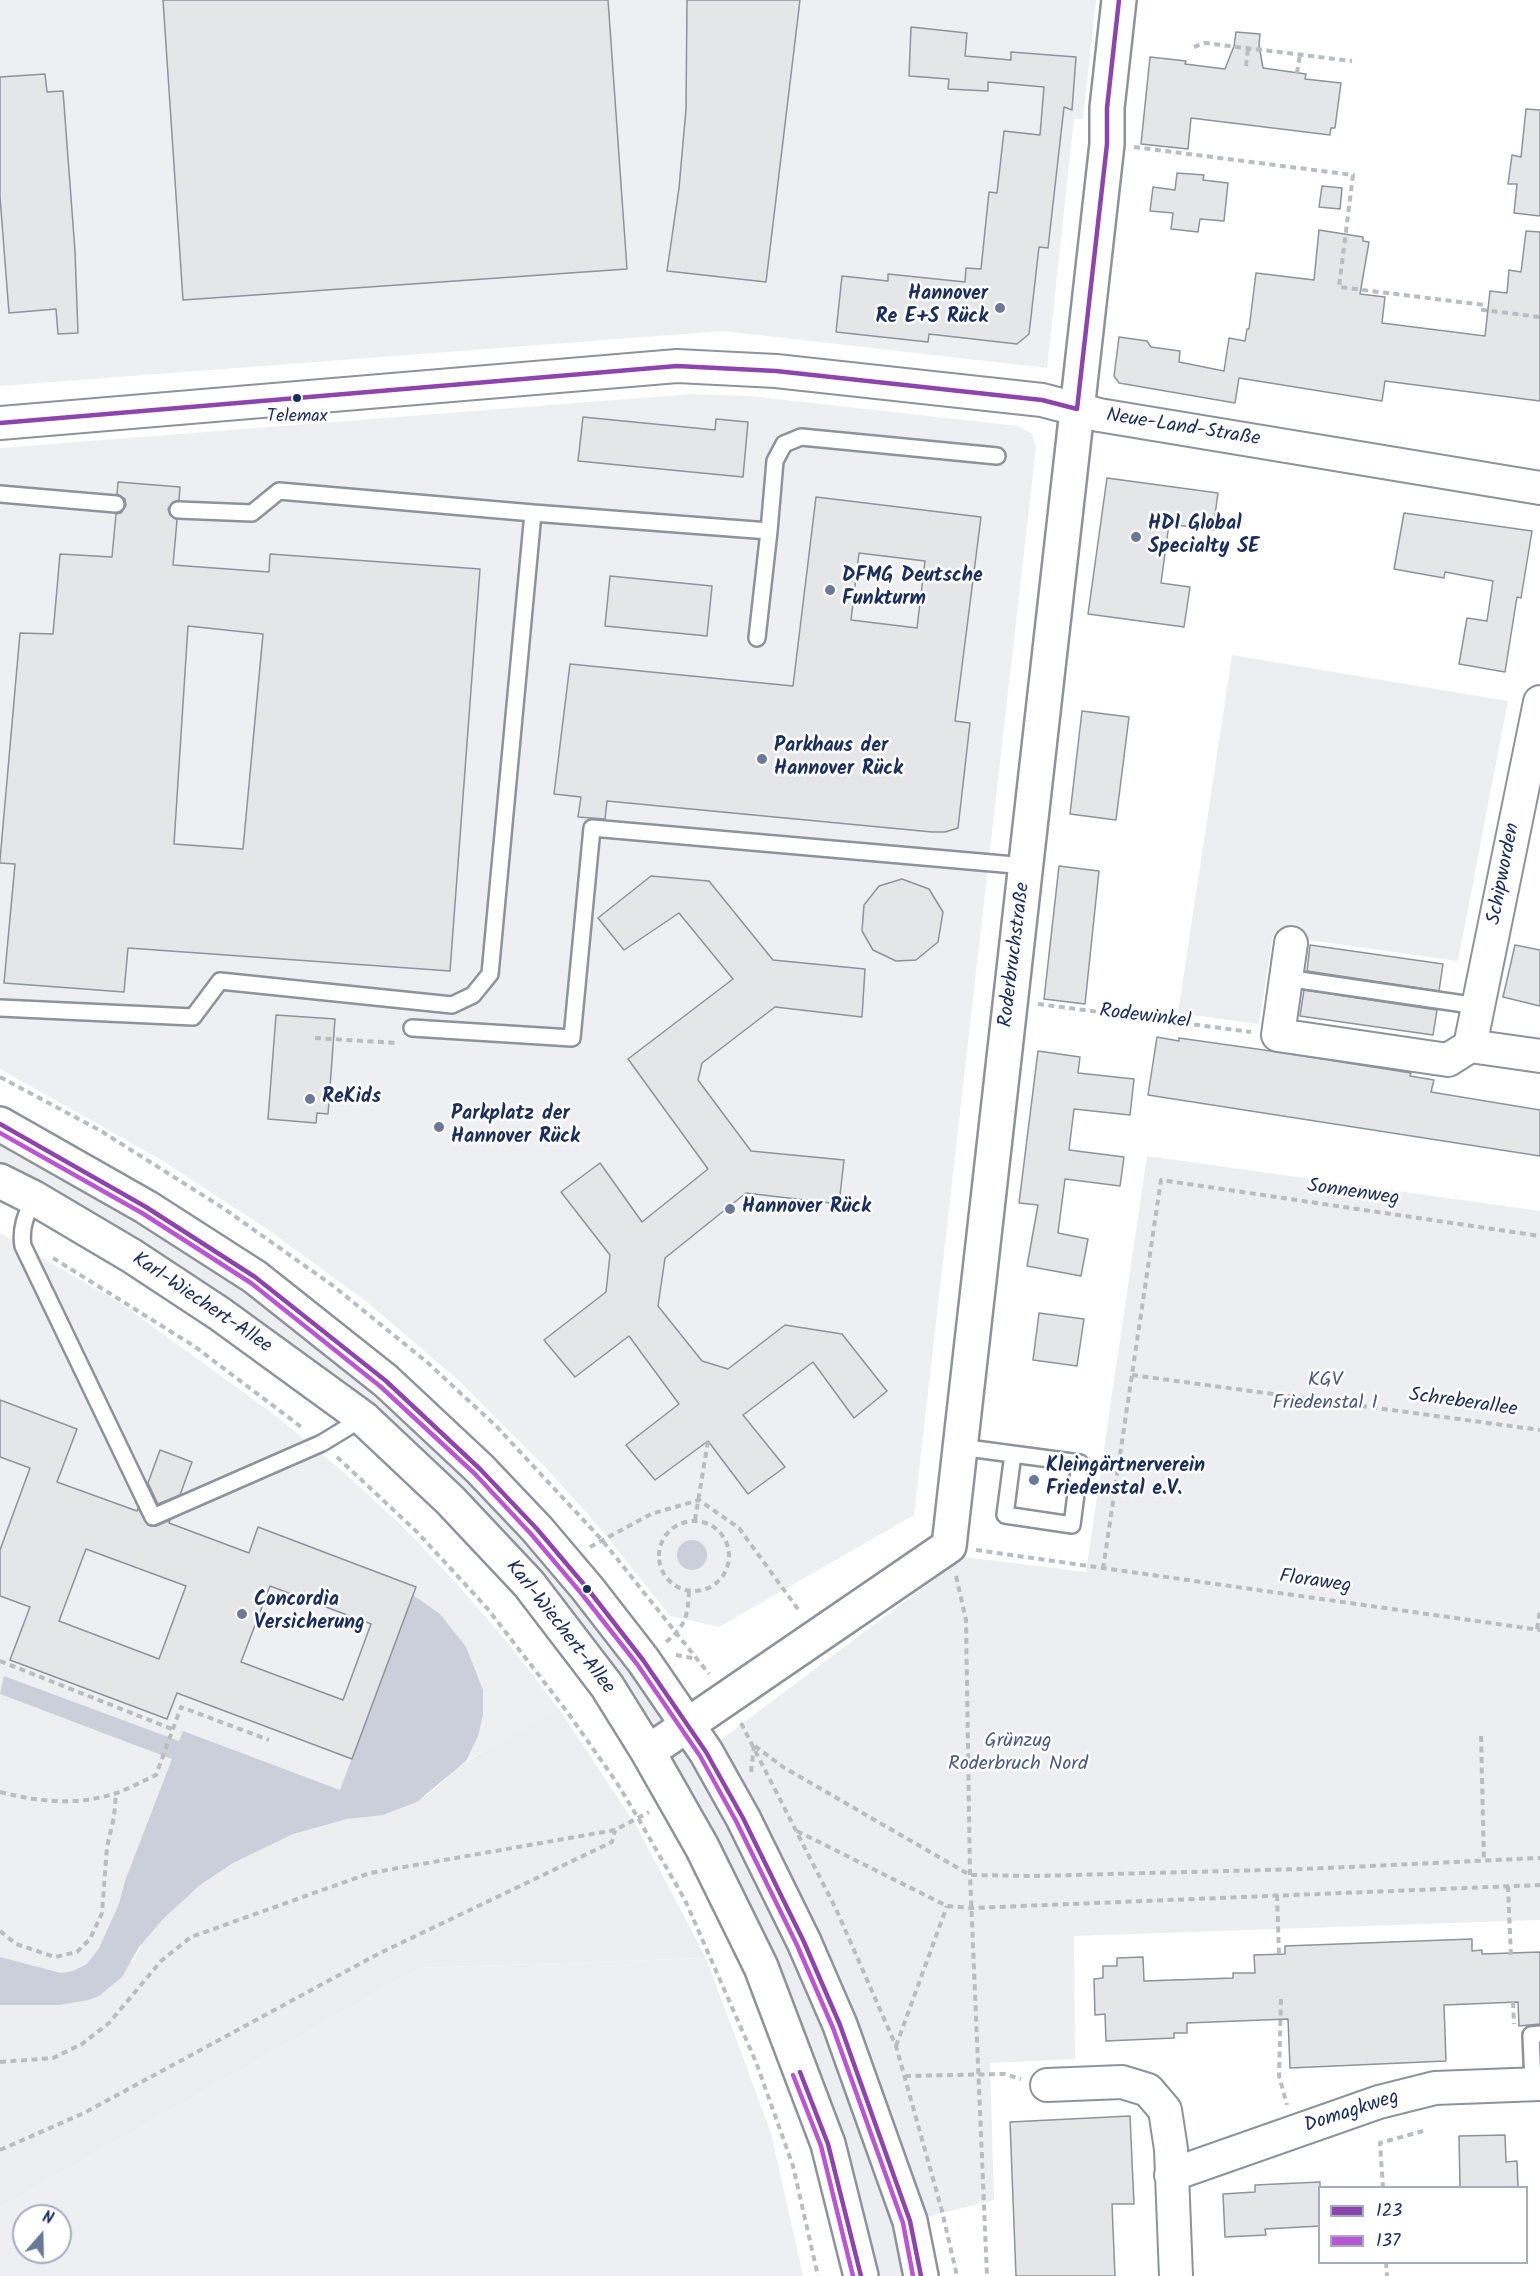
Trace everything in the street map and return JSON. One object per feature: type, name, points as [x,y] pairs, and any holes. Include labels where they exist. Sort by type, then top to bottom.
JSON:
[{"type":"main road","name":"Roderbruchstraße","points":[[949,1546],[1107,144],[1107,108],[1119,0]]},
{"type":"main road","points":[[0,1124],[146,1207],[255,1277],[386,1381],[480,1469],[537,1529],[643,1659],[706,1752],[743,1818],[804,1942],[840,2025],[910,2221],[921,2276]]},
{"type":"main road","name":"Karl-Wiechert-Allee","points":[[0,1181],[34,1198],[132,1256],[220,1314],[363,1418],[450,1500],[529,1584],[607,1686],[648,1752],[702,1847],[761,1967],[828,2144],[861,2276]]},
{"type":"main road","points":[[648,1752],[949,1546]]},
{"type":"street","name":"Neue-Land-Straße","points":[[0,423],[676,366],[776,371],[1042,400],[1099,415],[1540,488]]},
{"type":"street","name":"Schipworden","points":[[1470,1046],[1538,719]]},
{"type":"street","points":[[1291,943],[1278,1035],[1448,1060],[1470,1046],[1540,1056]]},
{"type":"street","points":[[1047,2085],[1122,2082],[1148,2090],[1165,2110],[1171,2149],[1176,2276]]},
{"type":"street","name":"Domagkweg","points":[[1171,2175],[1379,2102],[1435,2088],[1537,2084]]},
{"type":"lane","points":[[757,638],[775,461],[784,444],[801,437],[997,456]]},
{"type":"lane","points":[[178,510],[252,513],[279,491],[768,531]]},
{"type":"lane","points":[[0,494],[116,504]]},
{"type":"lane","points":[[0,1008],[193,1017],[220,981],[452,1005],[473,995],[490,974],[533,513]]},
{"type":"lane","points":[[412,1028],[572,1038],[592,828],[1026,866]]},
{"type":"lane","points":[[1286,978],[1478,1006]]},
{"type":"lane","points":[[34,1198],[25,1215],[22,1238],[28,1257],[153,1517],[322,1443],[363,1418]]},
{"type":"lane","points":[[960,1447],[1080,1463],[1072,1525],[1005,1515],[1013,1455]]},
{"type":"lane","points":[[1537,2084],[1532,2035],[1540,2034]]},
{"type":"path","points":[[1194,47],[1205,43],[1352,61]]},
{"type":"path","points":[[1246,66],[1248,48]]},
{"type":"path","points":[[1297,73],[1300,54]]},
{"type":"path","points":[[1107,144],[1353,175],[1340,287],[1484,305],[1483,310],[1540,317]]},
{"type":"path","name":"Rodewinkel","points":[[1011,1001],[1278,1035]]},
{"type":"path","points":[[315,1038],[399,1044]]},
{"type":"path","name":"Sonnenweg","points":[[1132,1375],[1161,1180],[1540,1236]]},
{"type":"path","points":[[22,1238],[194,1346],[282,1410],[322,1443],[417,1532],[487,1608],[568,1713],[617,1783],[685,1900],[756,2062],[793,2166],[818,2276]]},
{"type":"path","points":[[1103,1569],[1132,1375]]},
{"type":"path","name":"Schreberallee","points":[[1132,1375],[1540,1430]]},
{"type":"path","points":[[695,1520],[708,1441]]},
{"type":"path","points":[[581,1551],[651,1514],[699,1500]]},
{"type":"path","points":[[699,1500],[739,1528],[818,1637]]},
{"type":"path","points":[[695,1520],[706,1522],[716,1528],[728,1547],[729,1558],[727,1569],[721,1579],[712,1586],[689,1591],[678,1587],[662,1570],[659,1559],[660,1547],[664,1536],[673,1528],[683,1522],[695,1520]]},
{"type":"path","points":[[949,1546],[966,1620],[970,1875],[987,2276]]},
{"type":"path","name":"Floraweg","points":[[949,1546],[1539,1630]]},
{"type":"path","points":[[661,1646],[676,1634],[687,1618],[689,1591]]},
{"type":"path","points":[[1539,1630],[1540,1610]]},
{"type":"path","points":[[1,1663],[172,1729]]},
{"type":"path","points":[[0,1792],[35,1800],[80,1801],[116,1793],[156,1775],[181,1707],[269,1740]]},
{"type":"path","points":[[1481,1736],[1484,1861]]},
{"type":"path","points":[[957,2276],[896,2046],[836,1909],[754,1746],[783,1767],[970,1875],[1034,1876],[1304,1869],[1540,1858]]},
{"type":"path","points":[[0,1931],[16,1944],[55,1957],[77,1952],[90,1939],[102,1913],[107,1846],[114,1816],[116,1793]]},
{"type":"path","points":[[0,2062],[53,2058],[82,2044],[109,2022],[161,1961],[192,1937],[370,1873],[615,1830],[657,1807]]},
{"type":"path","points":[[0,2150],[84,2114],[378,1954],[612,1842],[615,1830]]},
{"type":"path","points":[[796,1830],[947,1906],[972,1908],[1540,1885]]},
{"type":"path","points":[[1508,1886],[1511,1958]]},
{"type":"path","points":[[1277,1895],[1279,1954]]},
{"type":"path","points":[[896,2046],[947,1906]]},
{"type":"path","points":[[1281,1999],[1279,2076],[1294,2131]]},
{"type":"path","points":[[905,2076],[1004,2074],[1047,2085]]},
{"type":"path","points":[[1383,2186],[1380,2143],[1423,2131]]},
{"type":"shaded area","points":[[0,0],[1096,0],[1083,119],[1074,119],[1047,368],[723,331],[0,386]]},
{"type":"shaded area","points":[[692,394],[749,396],[1018,426],[1032,434],[1036,447],[914,1515],[719,1627],[670,1616],[599,1527],[547,1469],[458,1380],[367,1302],[267,1229],[163,1161],[0,1069],[0,448]]},
{"type":"shaded area","name":"Concordia Versicherung","points":[[0,1233],[120,1303],[275,1415],[348,1476],[405,1529],[457,1584],[509,1644],[559,1709],[466,1761],[449,1776],[139,1947],[0,2005]]},
{"type":"shaded area","points":[[692,1540],[702,1545],[707,1555],[702,1565],[692,1570],[682,1565],[677,1555],[682,1545]]},
{"type":"shaded area","points":[[413,1595],[440,1614],[466,1647],[483,1690],[483,1715],[478,1736],[466,1761],[417,1802],[383,1815],[347,1819],[293,1834],[233,1863],[200,1885],[163,1919],[139,1947],[122,1977],[99,1996],[59,2005],[0,2005],[0,1957],[61,1973],[73,1971],[87,1964],[99,1948],[119,1904],[125,1881],[172,1759],[0,1694],[4,1676],[179,1741],[183,1731],[340,1790]]},
{"type":"shaded area","points":[[706,1958],[771,2133],[803,2276],[0,2276],[0,2208],[420,1968]]},
{"type":"green space","points":[[1232,655],[1508,701],[1458,961],[1273,935],[1259,1024],[1178,1013]]},
{"type":"green space","points":[[0,1124],[146,1207],[480,1469],[706,1751],[964,1557],[1086,1572],[1147,1156],[1540,1211],[1540,1920],[1074,1936],[1075,2059],[990,2063],[994,2200],[911,2221],[921,2276],[861,2276],[761,1967],[607,1686],[363,1418],[0,1181]]},
{"type":"green space","points":[[559,1709],[637,1827],[706,1958],[420,1968],[0,2208],[0,2005],[59,2005],[134,1960],[147,1938],[164,1919],[193,1892],[229,1866],[267,1845],[309,1829],[394,1811],[414,1803],[468,1761]]},
{"type":"building","points":[[163,0],[608,0],[627,269],[183,300]]},
{"type":"building","points":[[687,0],[800,0],[766,282],[667,271],[679,188],[686,109]]},
{"type":"building","points":[[911,27],[967,33],[965,56],[1011,60],[1011,52],[1076,57],[1072,110],[1064,107],[1048,248],[1039,247],[1029,334],[1017,344],[929,334],[928,342],[836,332],[842,276],[888,281],[888,274],[965,282],[966,268],[981,269],[989,192],[997,193],[1004,131],[1040,135],[1044,87],[988,82],[988,91],[948,89],[949,79],[909,76]]},
{"type":"building","points":[[1236,32],[1260,34],[1259,45],[1263,68],[1306,74],[1305,79],[1341,83],[1335,128],[1331,128],[1330,135],[1191,118],[1188,149],[1141,144],[1150,57],[1225,69],[1234,46]]},
{"type":"building","points":[[45,74],[47,92],[63,91],[75,251],[78,333],[58,334],[56,309],[9,313],[0,197],[0,77]]},
{"type":"building","points":[[1526,109],[1540,110],[1540,216],[1514,213],[1517,184],[1508,184],[1512,155],[1521,157]]},
{"type":"building","points":[[1177,173],[1204,175],[1203,180],[1228,183],[1224,221],[1200,219],[1198,232],[1171,229],[1173,213],[1150,211],[1153,187],[1175,190]]},
{"type":"building","points":[[1322,186],[1342,188],[1340,209],[1319,207]]},
{"type":"building","points":[[1319,230],[1363,237],[1363,241],[1369,242],[1360,294],[1385,297],[1382,323],[1485,336],[1490,291],[1507,293],[1509,270],[1521,272],[1526,231],[1540,232],[1540,401],[1385,381],[1382,401],[1239,378],[1235,403],[1119,383],[1114,376],[1119,337],[1147,341],[1151,347],[1180,351],[1179,362],[1224,371],[1229,338],[1245,341],[1247,329],[1249,329],[1256,273],[1314,280]]},
{"type":"building","points":[[583,417],[715,430],[716,419],[748,422],[743,477],[578,461]]},
{"type":"building","points":[[1107,478],[1218,493],[1213,530],[1169,524],[1161,583],[1190,587],[1184,627],[1088,614]]},
{"type":"building","points":[[118,482],[180,487],[179,500],[173,502],[168,509],[170,515],[177,520],[173,565],[269,572],[270,554],[480,569],[450,971],[128,948],[124,992],[4,983],[15,864],[0,863],[0,860],[20,633],[53,634],[60,554],[112,557],[116,514],[121,513],[126,505],[125,499],[117,494]],"holes":[[[188,626],[263,634],[243,849],[174,844]]]},
{"type":"building","name":"Parkhaus der Hannover Rück","points":[[816,497],[981,517],[955,721],[970,723],[958,828],[945,832],[932,832],[607,801],[605,819],[578,817],[581,797],[554,794],[570,664],[793,686]],"holes":[[[859,553],[925,561],[917,628],[851,620]]]},
{"type":"building","points":[[1404,513],[1532,531],[1521,598],[1517,597],[1505,672],[1459,664],[1467,618],[1487,621],[1493,581],[1445,572],[1444,578],[1394,569]]},
{"type":"building","points":[[610,576],[712,586],[707,636],[605,626]]},
{"type":"building","points":[[1082,711],[1129,717],[1116,820],[1070,814]]},
{"type":"building","points":[[1059,866],[1099,871],[1085,1004],[1044,999]]},
{"type":"building","points":[[651,876],[709,881],[773,960],[865,969],[862,1017],[775,1007],[702,1063],[698,1080],[751,1151],[844,1160],[839,1204],[746,1193],[665,1258],[658,1306],[702,1361],[728,1369],[785,1325],[842,1334],[887,1391],[854,1418],[813,1362],[743,1415],[785,1467],[748,1494],[708,1441],[655,1480],[626,1445],[679,1404],[629,1336],[575,1377],[544,1340],[606,1292],[610,1255],[561,1192],[600,1163],[642,1222],[708,1169],[628,1059],[733,979],[679,913],[624,950],[598,918]]},
{"type":"building","points":[[902,879],[929,889],[943,912],[938,942],[916,960],[896,961],[873,950],[862,931],[864,905],[879,886]]},
{"type":"building","points":[[1310,945],[1443,964],[1439,991],[1307,971]]},
{"type":"building","points":[[1515,945],[1540,950],[1540,1006],[1503,997]]},
{"type":"building","points":[[1304,990],[1437,1010],[1433,1035],[1300,1016]]},
{"type":"building","points":[[276,1015],[335,1019],[328,1114],[317,1113],[316,1123],[268,1119]]},
{"type":"building","points":[[1157,1037],[1271,1051],[1411,1073],[1410,1076],[1434,1080],[1431,1092],[1540,1110],[1540,1156],[1148,1095]]},
{"type":"building","points":[[1038,1051],[1080,1057],[1078,1073],[1134,1079],[1130,1115],[1074,1109],[1069,1150],[1124,1157],[1120,1186],[1065,1179],[1058,1233],[1088,1239],[1081,1276],[1027,1266],[1038,1205],[1019,1203]]},
{"type":"building","points":[[1039,1313],[1084,1319],[1077,1366],[1033,1360]]},
{"type":"building","points":[[0,1400],[77,1429],[57,1482],[137,1511],[138,1508],[148,1525],[156,1526],[170,1520],[169,1523],[249,1553],[258,1527],[416,1587],[352,1759],[177,1693],[167,1719],[10,1660],[30,1607],[0,1596],[0,1550],[30,1468],[0,1457]],"holes":[[[86,1549],[186,1586],[159,1659],[59,1621]],[[270,1586],[371,1624],[343,1700],[241,1662]]]},
{"type":"building","points":[[160,1450],[192,1462],[180,1495],[158,1504],[148,1483]]},
{"type":"building","points":[[1472,1939],[1472,1951],[1482,1950],[1482,1954],[1540,1952],[1540,2024],[1519,2026],[1518,2002],[1444,2005],[1446,2061],[1290,2068],[1288,2019],[1187,2023],[1187,2033],[1174,2033],[1174,2038],[1106,2041],[1105,2014],[1095,2015],[1094,1979],[1103,1978],[1103,1966],[1117,1966],[1117,1958],[1143,1957],[1144,1981],[1233,1978],[1233,1973],[1255,1973],[1254,1955],[1285,1954],[1285,1946]]},
{"type":"building","points":[[1130,2116],[1134,2204],[1112,2204],[1115,2276],[1016,2276],[1010,2122]]},
{"type":"building","points":[[1505,2135],[1506,2162],[1517,2161],[1518,2186],[1460,2186],[1459,2136]]},
{"type":"building","points":[[1320,2182],[1318,2186],[1318,2226],[1265,2229],[1266,2235],[1225,2237],[1223,2194],[1255,2192],[1255,2185]]},
{"type":"transit line","name":"123","points":[[1077,409],[1107,144],[1107,108],[1119,0]]},
{"type":"transit line","name":"123","points":[[0,423],[677,366],[776,371],[1042,400],[1077,409]]},
{"type":"transit line","name":"123","points":[[0,1124],[146,1207],[255,1277],[386,1381],[480,1469],[537,1529],[587,1588],[643,1660],[706,1752],[743,1818],[804,1942],[840,2025],[910,2221],[921,2276]]},
{"type":"transit line","name":"137","points":[[0,1133],[142,1213],[251,1283],[381,1387],[475,1474],[531,1534],[581,1593],[637,1664],[700,1756],[736,1821],[797,1945],[833,2028],[903,2223],[913,2276]]},
{"type":"transit line","name":"123","points":[[800,2072],[828,2144],[861,2276]]},
{"type":"transit line","name":"137","points":[[793,2075],[821,2146],[853,2276]]},
{"type":"place","name":"Hannover Re E+S Rück","points":[[1000,308]]},
{"type":"place","name":"Telemax","points":[[297,398]]},
{"type":"place","name":"HDI Global Specialty SE","points":[[1136,537]]},
{"type":"place","name":"DFMG Deutsche Funkturm","points":[[830,590]]},
{"type":"place","name":"Parkhaus der Hannover Rück","points":[[762,759]]},
{"type":"place","name":"ReKids","points":[[310,1099]]},
{"type":"place","name":"Parkplatz der Hannover Rück","points":[[439,1127]]},
{"type":"place","name":"Hannover Rück","points":[[730,1209]]},
{"type":"place","name":"Kleingärtnerverein Friedenstal e.V.","points":[[1034,1480]]},
{"type":"place","name":"Concordia Versicherung","points":[[242,1614]]},
{"type":"park label","name":"KGV Friedenstal I","points":[[1325,1394]]},
{"type":"park label","name":"Grünzug Roderbruch Nord","points":[[1018,1754]]}]
